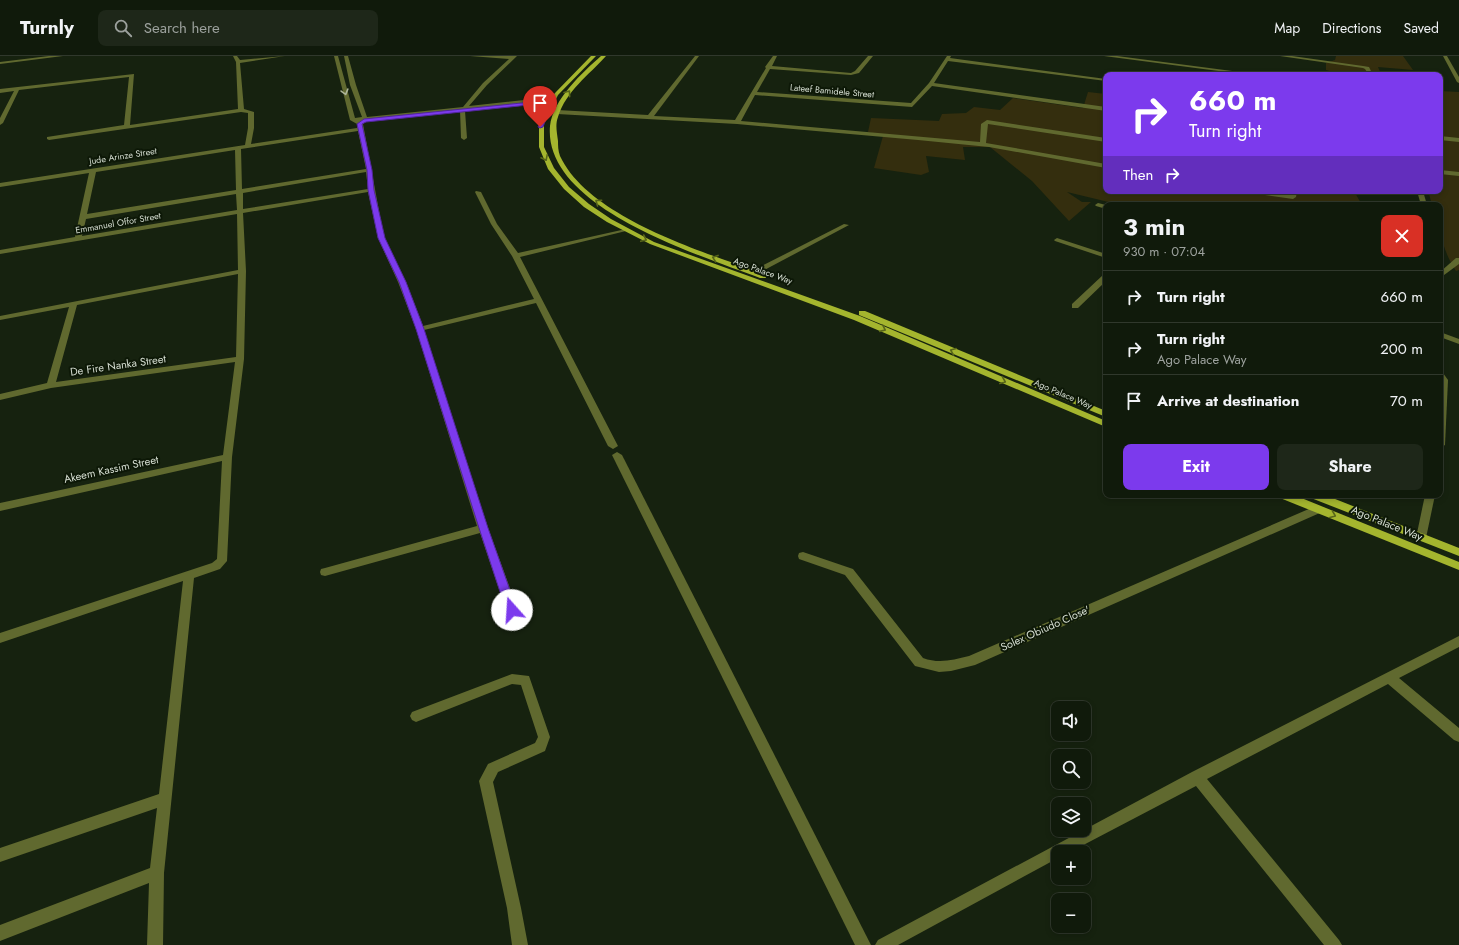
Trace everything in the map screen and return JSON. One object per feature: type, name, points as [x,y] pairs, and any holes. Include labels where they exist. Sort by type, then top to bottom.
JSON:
[{"type":"main road","name":"Ago Palace Way","points":[[594,56],[565,83],[552,100],[540,127],[542,153],[558,179],[576,198],[624,230],[652,243],[857,318],[1103,423]]},
{"type":"main road","name":"Ago Palace Way","points":[[604,56],[567,93],[552,125],[553,143],[557,157],[572,178],[592,198],[618,215],[662,238],[887,323],[1103,413]]},
{"type":"main road","name":"Ago Palace Way","points":[[1291,498],[1459,566]]},
{"type":"main road","name":"Ago Palace Way","points":[[1322,498],[1459,552]]},
{"type":"street","points":[[0,63],[31,58],[61,56]]},
{"type":"street","points":[[241,110],[236,59],[283,56]]},
{"type":"street","points":[[336,56],[360,122]]},
{"type":"street","points":[[346,56],[353,85],[381,238],[402,282],[420,329],[483,528],[512,610]]},
{"type":"street","points":[[472,56],[514,57]]},
{"type":"street","points":[[650,117],[697,56]]},
{"type":"street","points":[[736,122],[754,93],[767,67],[775,56]]},
{"type":"street","points":[[767,67],[855,73],[871,56]]},
{"type":"street","points":[[1106,56],[1237,72]]},
{"type":"street","points":[[1282,56],[1356,63],[1367,68],[1369,72]]},
{"type":"street","points":[[1444,56],[1459,82]]},
{"type":"street","points":[[464,138],[463,110],[485,84],[514,57]]},
{"type":"street","points":[[1103,80],[948,58],[931,84],[1103,109]]},
{"type":"street","points":[[0,91],[132,75],[127,126]]},
{"type":"street","name":"Lateef Bamidele Street","points":[[754,93],[908,106],[914,104],[931,84]]},
{"type":"street","points":[[0,123],[17,89]]},
{"type":"street","name":"Jude Arinze Street","points":[[0,185],[238,148],[360,122],[552,100]]},
{"type":"street","points":[[49,138],[241,110],[251,112],[251,128],[248,146]]},
{"type":"street","points":[[557,112],[736,122],[983,144],[1103,165]]},
{"type":"street","points":[[983,144],[984,124],[987,122],[1103,140]]},
{"type":"street","points":[[1443,138],[1459,140]]},
{"type":"street","points":[[0,638],[189,576],[216,566],[222,561],[227,457],[240,359],[242,271],[238,148]]},
{"type":"street","points":[[78,240],[93,170]]},
{"type":"street","points":[[83,217],[369,170]]},
{"type":"street","points":[[1443,172],[1459,174]]},
{"type":"street","name":"Emmanuel Offor Street","points":[[0,252],[371,190]]},
{"type":"street","points":[[478,192],[494,224],[516,256],[539,300],[863,945]]},
{"type":"street","points":[[1269,194],[1287,197],[1293,197],[1294,194]]},
{"type":"street","points":[[1098,205],[1103,206]]},
{"type":"street","points":[[754,272],[846,225]]},
{"type":"street","points":[[516,256],[624,230]]},
{"type":"street","points":[[1057,240],[1103,255]]},
{"type":"street","points":[[1443,273],[1459,260]]},
{"type":"street","points":[[0,318],[242,271]]},
{"type":"street","points":[[1075,306],[1103,279]]},
{"type":"street","points":[[420,329],[539,300]]},
{"type":"street","points":[[50,385],[74,304]]},
{"type":"street","points":[[1443,335],[1459,342]]},
{"type":"street","name":"De Fire Nanka Street","points":[[0,396],[50,385],[240,359]]},
{"type":"street","points":[[1443,379],[1443,415]]},
{"type":"street","name":"Akeem Kassim Street","points":[[0,507],[227,457]]},
{"type":"street","points":[[1421,538],[1429,498]]},
{"type":"street","name":"Solex Obiudo Close'","points":[[803,556],[849,572],[919,662],[932,668],[946,667],[971,661],[1318,509]]},
{"type":"street","points":[[325,572],[483,528]]},
{"type":"street","points":[[155,945],[157,873],[189,576]]},
{"type":"street","points":[[883,945],[1197,777],[1459,641]]},
{"type":"street","points":[[1390,678],[1459,736]]},
{"type":"street","points":[[416,716],[512,679],[525,680],[544,737],[540,747],[493,768],[486,781],[514,908],[520,945]]},
{"type":"street","points":[[1197,777],[1334,945]]},
{"type":"street","points":[[0,855],[164,798]]},
{"type":"street","points":[[0,933],[157,873]]},
{"type":"shaded area","points":[[1336,56],[1403,56],[1413,70],[1378,67],[1380,72],[1333,72],[1326,70],[1326,63],[1335,60]]},
{"type":"shaded area","points":[[1443,91],[1459,92],[1459,270],[1456,271],[1451,263],[1443,244],[1443,202],[1431,202],[1429,194],[1443,194]]},
{"type":"shaded area","points":[[1088,92],[1103,94],[1103,194],[1356,194],[1360,202],[1109,202],[1067,192],[1082,202],[1091,202],[1069,221],[1032,181],[990,147],[963,147],[965,160],[926,156],[929,172],[921,175],[874,168],[883,136],[868,132],[871,118],[939,121],[942,114],[966,113],[974,107],[1000,110],[1013,98],[1083,108]]},
{"type":"route","points":[[512,610],[483,528],[420,329],[402,282],[381,238],[375,214],[369,170],[360,124],[364,121],[462,112],[551,101],[540,127]]}]
